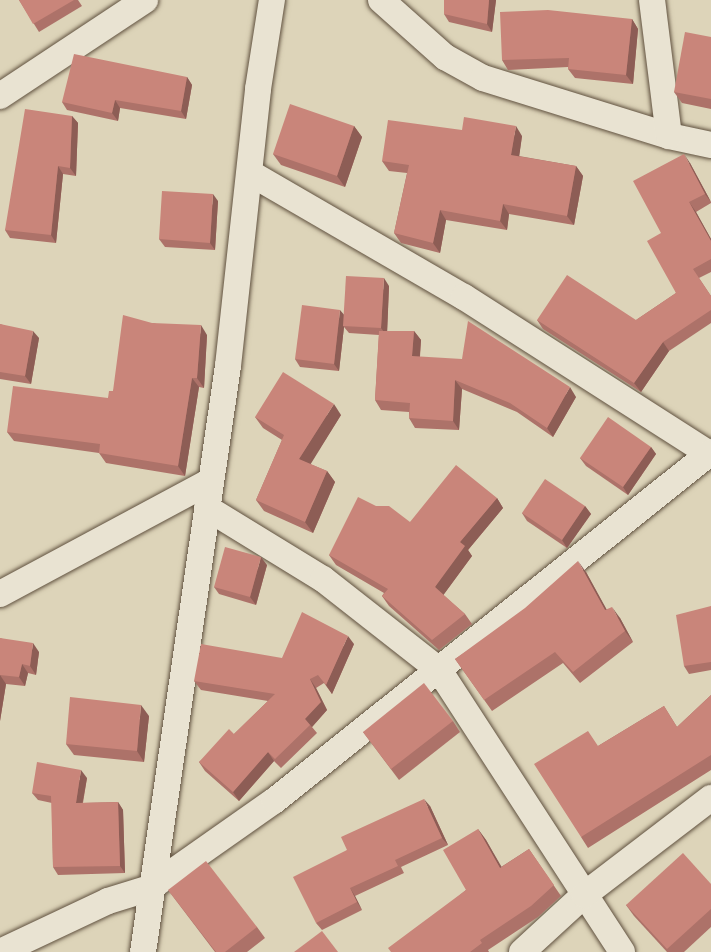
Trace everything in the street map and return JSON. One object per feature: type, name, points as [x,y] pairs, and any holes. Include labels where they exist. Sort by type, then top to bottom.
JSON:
[{"type":"street","points":[[0,96],[145,0]]},
{"type":"street","points":[[143,952],[150,888],[211,481],[272,0]]},
{"type":"street","points":[[381,0],[445,57],[483,78],[669,136],[711,145]]},
{"type":"street","points":[[652,0],[669,136]]},
{"type":"street","points":[[0,952],[108,902],[150,888],[274,801],[711,454],[465,297],[250,172]]},
{"type":"street","points":[[0,594],[211,481]]},
{"type":"street","points":[[207,508],[323,579],[439,670],[622,952]]},
{"type":"street","points":[[522,952],[584,895],[711,798]]},
{"type":"building","points":[[19,0],[74,0],[33,24]]},
{"type":"building","points":[[444,0],[489,0],[487,24],[444,14]]},
{"type":"building","points":[[548,10],[632,19],[626,75],[568,69],[569,58],[502,60],[500,12]]},
{"type":"building","points":[[685,32],[711,37],[711,99],[674,92]]},
{"type":"building","points":[[74,54],[187,77],[181,111],[115,100],[112,113],[62,102]]},
{"type":"building","points":[[290,104],[354,126],[337,176],[273,154]]},
{"type":"building","points":[[25,109],[72,116],[70,168],[58,166],[51,235],[5,230]]},
{"type":"building","points":[[464,117],[516,126],[511,155],[576,166],[567,216],[503,204],[500,221],[440,210],[433,243],[394,233],[409,165],[382,161],[388,120],[462,130]]},
{"type":"building","points":[[684,154],[705,194],[689,202],[711,241],[711,259],[693,269],[711,296],[711,310],[663,342],[634,383],[537,320],[567,275],[636,320],[676,293],[647,241],[661,233],[633,181]]},
{"type":"building","points":[[162,191],[213,194],[210,243],[159,239]]},
{"type":"building","points":[[346,276],[384,278],[381,328],[343,326]]},
{"type":"building","points":[[302,305],[340,310],[334,364],[295,359]]},
{"type":"building","points":[[123,315],[152,323],[201,325],[197,378],[192,378],[178,466],[99,453],[100,444],[7,432],[13,386],[108,398],[109,391],[113,391]]},
{"type":"building","points":[[468,321],[570,387],[547,428],[510,403],[455,380],[453,421],[409,418],[410,403],[375,400],[379,331],[414,331],[412,356],[462,359]]},
{"type":"building","points":[[0,324],[33,331],[25,376],[0,372]]},
{"type":"building","points":[[283,372],[334,404],[299,459],[327,471],[305,522],[256,500],[284,435],[255,417]]},
{"type":"building","points":[[608,417],[651,447],[623,487],[580,458]]},
{"type":"building","points":[[456,465],[497,498],[460,542],[465,546],[435,587],[465,614],[432,640],[382,596],[388,589],[329,555],[358,497],[376,506],[389,506],[410,522]]},
{"type":"building","points":[[545,479],[585,506],[562,540],[522,513]]},
{"type":"building","points":[[225,547],[261,557],[250,597],[214,587]]},
{"type":"building","points":[[578,561],[605,610],[612,607],[625,631],[573,672],[555,652],[484,700],[455,659],[525,608]]},
{"type":"building","points":[[711,606],[711,662],[684,666],[676,615]]},
{"type":"building","points":[[302,612],[348,636],[326,685],[318,675],[310,679],[321,702],[305,719],[310,725],[275,759],[268,752],[233,792],[199,762],[229,729],[234,734],[275,694],[194,681],[201,644],[282,658]]},
{"type":"building","points":[[0,638],[33,643],[30,666],[22,664],[19,677],[0,675]]},
{"type":"building","points":[[424,683],[453,721],[391,769],[363,732]]},
{"type":"building","points":[[711,695],[711,755],[581,837],[534,764],[588,731],[598,746],[664,706],[677,727]]},
{"type":"building","points":[[70,697],[141,705],[137,751],[66,744]]},
{"type":"building","points":[[37,762],[81,770],[76,803],[118,802],[120,866],[53,867],[51,796],[32,793]]},
{"type":"building","points":[[424,799],[442,838],[395,860],[398,866],[350,888],[357,902],[316,923],[293,877],[347,850],[341,837]]},
{"type":"building","points":[[478,829],[500,868],[529,849],[554,885],[531,906],[480,940],[482,943],[470,952],[391,952],[388,948],[466,890],[443,850]]},
{"type":"building","points":[[683,853],[711,884],[711,909],[667,949],[626,905]]},
{"type":"building","points":[[206,861],[257,927],[225,952],[216,952],[168,890]]},
{"type":"building","points":[[322,931],[338,952],[294,952]]}]
